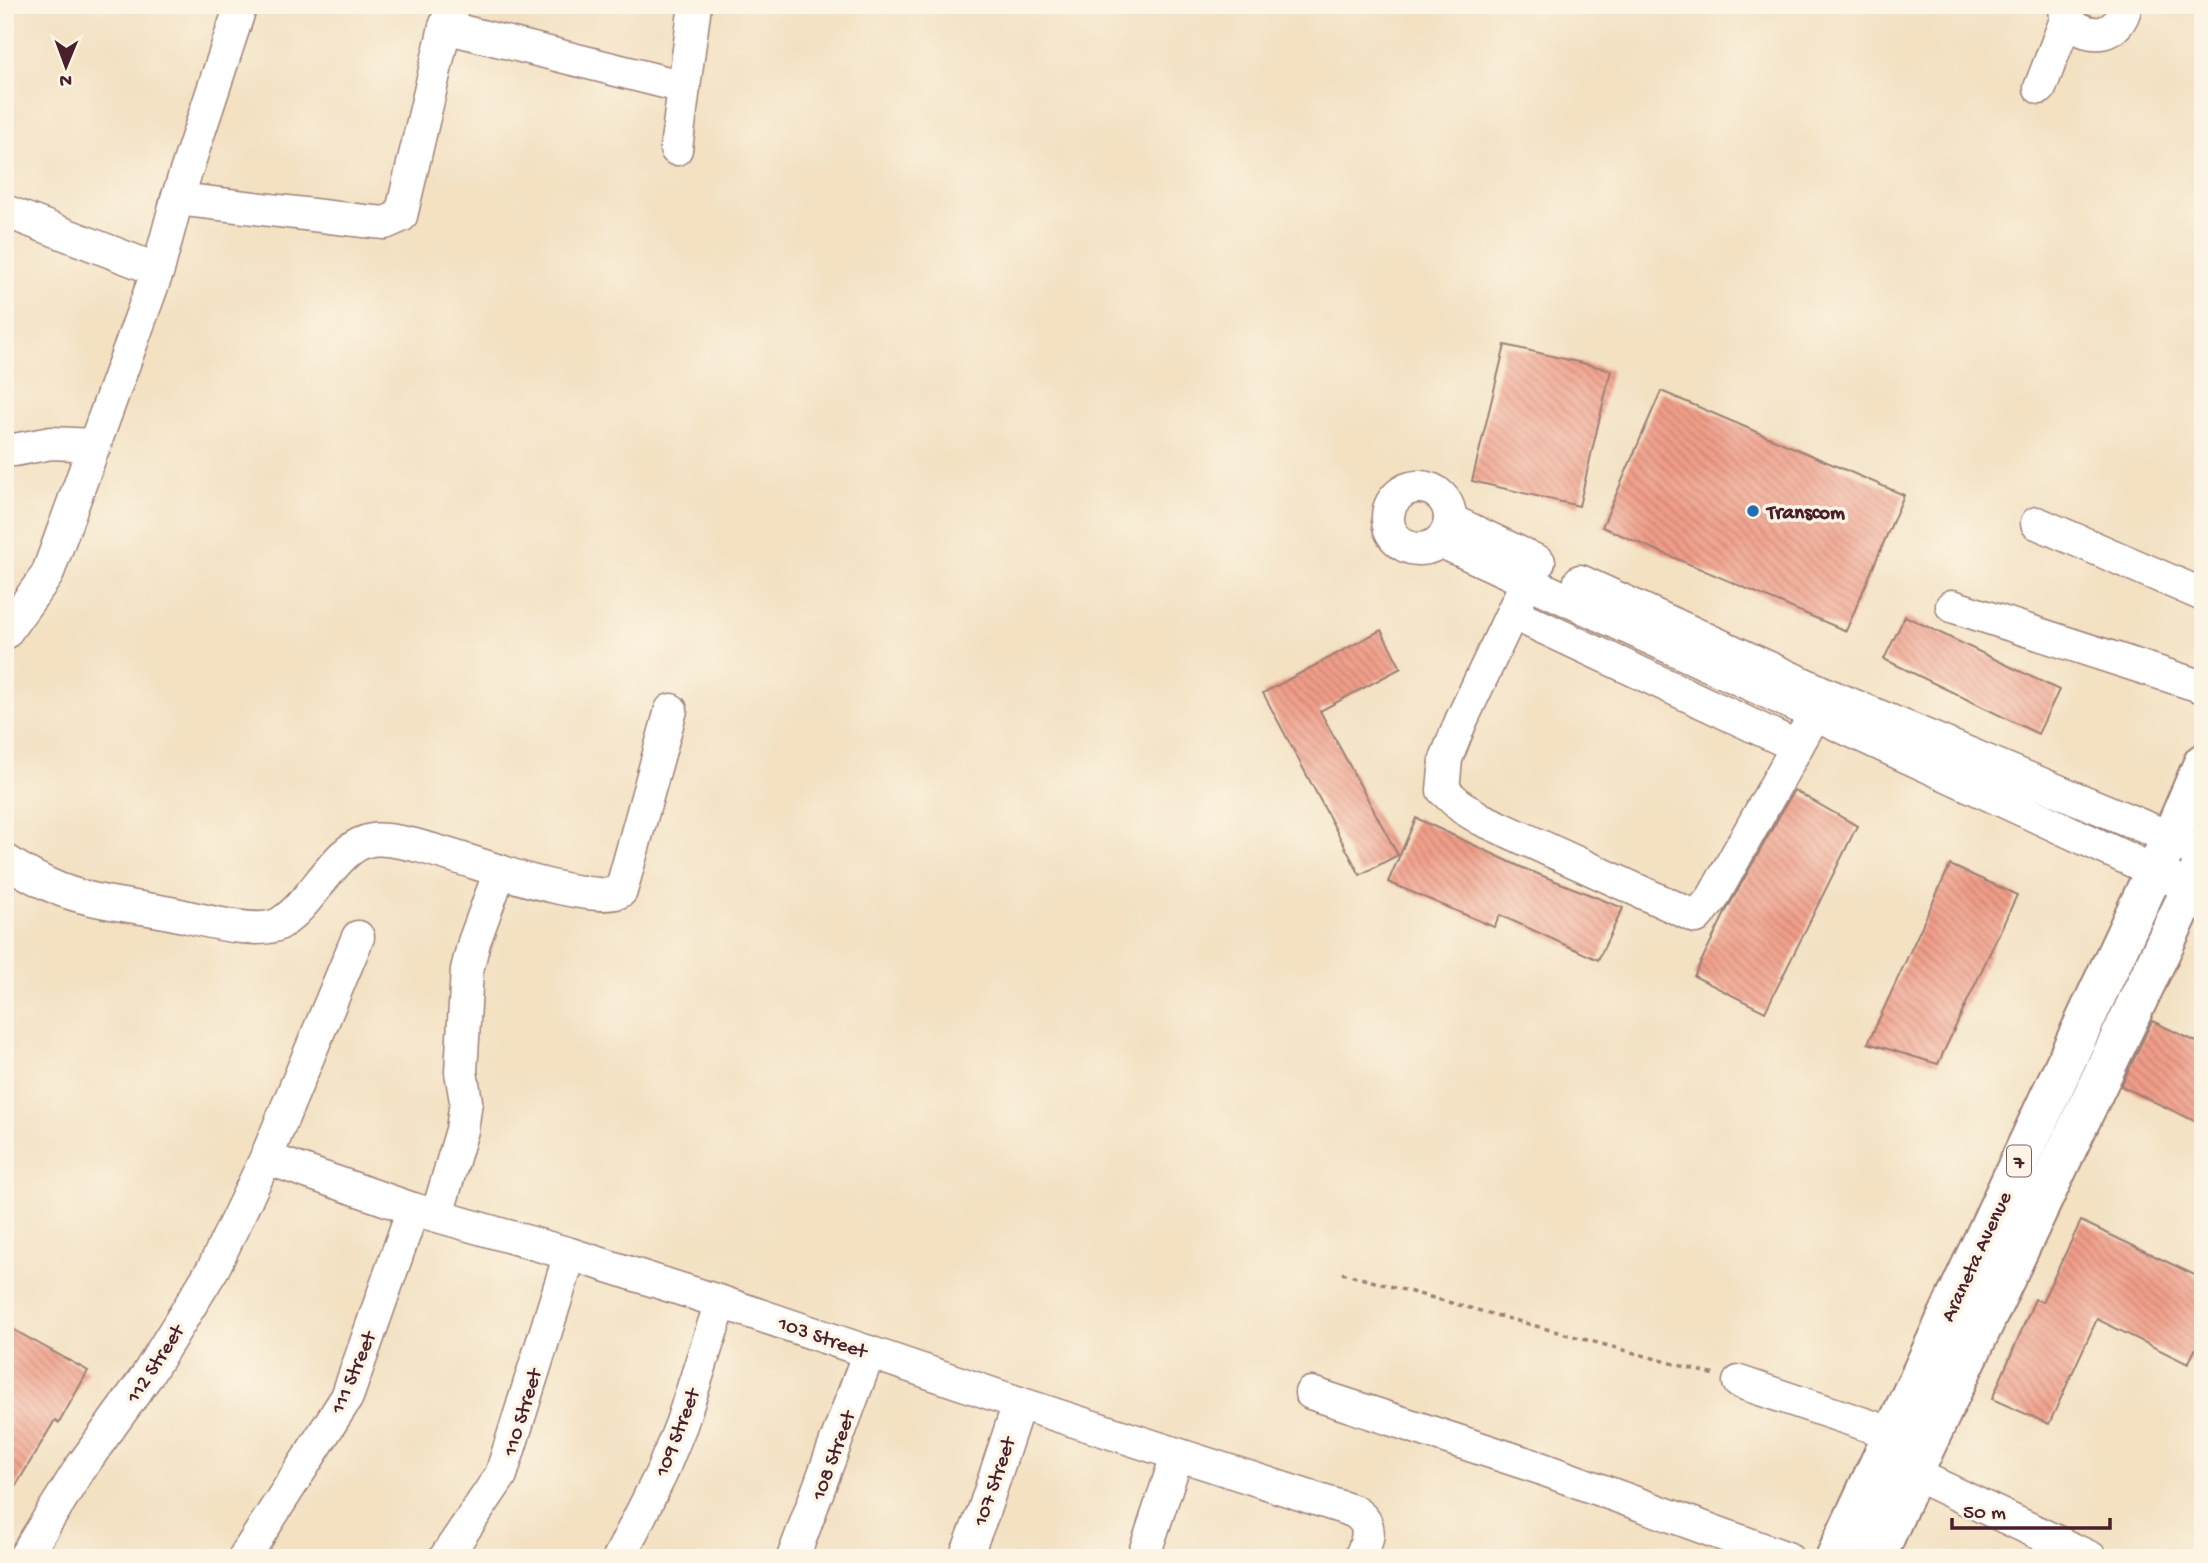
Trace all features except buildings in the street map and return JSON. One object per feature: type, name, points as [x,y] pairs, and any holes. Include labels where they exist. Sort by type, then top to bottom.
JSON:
[{"type":"main road","name":"Araneta Avenue","points":[[1835,1558],[2004,1282],[2192,861],[2203,763]]},
{"type":"main road","name":"Araneta Avenue","points":[[1876,1558],[1896,1455],[1970,1266],[2154,872],[2192,861]]},
{"type":"main road","points":[[1970,1266],[2004,1282]]},
{"type":"street","points":[[5,634],[47,575],[158,270],[177,199],[241,5]]},
{"type":"street","points":[[676,149],[695,5]]},
{"type":"street","points":[[2065,13],[2075,27],[2094,33],[2107,32],[2117,27],[2126,5]]},
{"type":"street","points":[[2040,88],[2065,13]]},
{"type":"street","points":[[177,199],[385,223],[401,216],[449,16],[684,87]]},
{"type":"street","points":[[5,211],[158,270]]},
{"type":"street","points":[[5,448],[14,450],[51,443],[95,445]]},
{"type":"street","points":[[2037,523],[2203,595]]},
{"type":"street","points":[[1445,530],[1821,704],[2192,861]]},
{"type":"street","points":[[1532,571],[1446,759],[1443,790],[1463,808],[1481,819],[1696,917],[1712,899],[1821,704]]},
{"type":"street","points":[[1952,606],[2203,687]]},
{"type":"street","points":[[1512,613],[1796,746]]},
{"type":"street","points":[[5,860],[61,890],[93,900],[225,925],[258,928],[277,925],[296,912],[342,858],[356,845],[371,839],[394,840],[530,882],[608,895],[621,891],[624,887],[671,710]]},
{"type":"street","points":[[1901,739],[2154,872]]},
{"type":"street","name":"111 Street","points":[[244,1558],[347,1397],[462,1130],[466,1101],[461,1072],[467,970],[474,942],[500,871]]},
{"type":"street","name":"112 Street","points":[[24,1558],[79,1470],[146,1377],[214,1268],[266,1158],[358,937]]},
{"type":"street","name":"103 Street","points":[[266,1158],[425,1212],[721,1302],[1019,1403],[1353,1511],[1364,1519],[1364,1545]]},
{"type":"street","name":"110 Street","points":[[445,1558],[501,1475],[570,1254]]},
{"type":"street","name":"109 Street","points":[[619,1558],[661,1474],[681,1425],[721,1302]]},
{"type":"street","name":"108 Street","points":[[793,1558],[869,1352]]},
{"type":"street","points":[[1739,1382],[1896,1455],[2091,1558]]},
{"type":"street","points":[[1311,1393],[1536,1467],[1787,1558]]},
{"type":"street","name":"107 Street","points":[[965,1558],[983,1513],[1019,1403]]},
{"type":"street","points":[[1143,1558],[1177,1455]]},
{"type":"path","points":[[1342,1273],[1739,1382]]},
{"type":"place","name":"Transcom","points":[[1753,511]]}]
